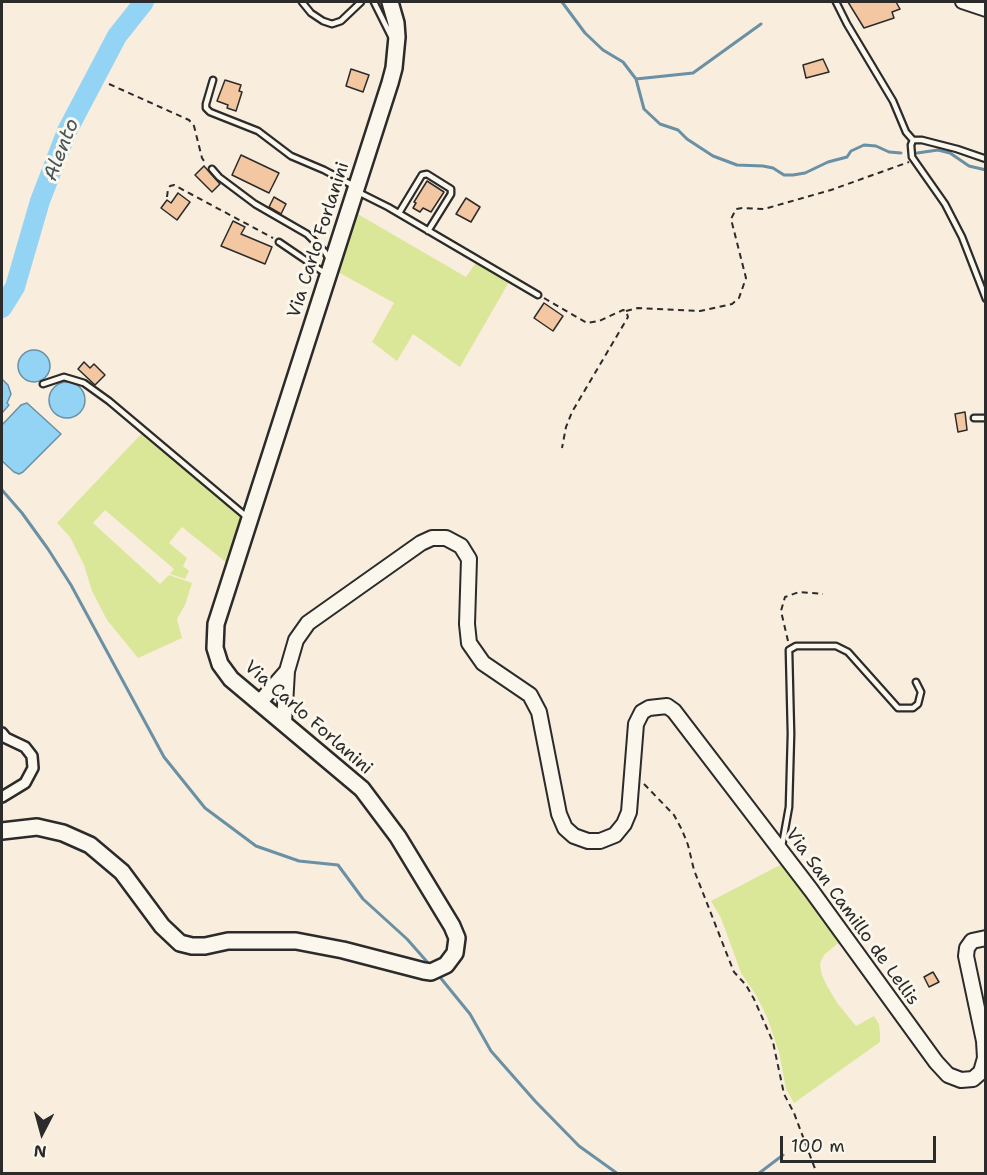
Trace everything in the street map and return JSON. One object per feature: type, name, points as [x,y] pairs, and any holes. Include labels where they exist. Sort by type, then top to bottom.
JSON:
[{"type":"main road","name":"Via Carlo Forlanini","points":[[2,831],[37,827],[63,833],[90,845],[122,872],[169,934],[180,944],[205,946],[228,941],[296,941],[431,972],[446,965],[455,953],[456,933],[398,837],[362,789],[231,679],[220,663],[215,648],[216,624],[390,82],[396,45],[396,23],[390,2]]},
{"type":"main road","name":"Via San Camillo de Lellis","points":[[284,722],[287,671],[296,640],[308,623],[421,543],[432,538],[446,538],[461,546],[469,559],[467,632],[471,647],[483,663],[530,695],[539,712],[559,813],[565,828],[574,836],[588,841],[600,841],[615,835],[624,824],[629,812],[638,718],[649,708],[667,706],[674,711],[781,852],[936,1062],[948,1075],[961,1080],[973,1078],[981,1072],[985,1058],[984,1041],[966,956],[967,948],[972,941],[986,938]]},
{"type":"main road","name":"Via San Camillo de Lellis","points":[[260,702],[287,671]]},
{"type":"street","points":[[962,2],[986,10]]},
{"type":"street","points":[[2,733],[6,738],[25,747],[32,756],[33,768],[25,783],[2,797]]},
{"type":"lane","points":[[302,2],[311,13],[322,21],[332,24],[341,21],[360,2]]},
{"type":"lane","points":[[374,2],[396,45]]},
{"type":"lane","points":[[836,2],[893,101],[906,132],[913,140],[922,140],[957,149],[986,159]]},
{"type":"lane","points":[[213,80],[206,104],[210,112],[258,131],[291,156],[333,174],[538,295]]},
{"type":"lane","points":[[913,140],[911,151],[915,161],[945,204],[962,237],[986,299]]},
{"type":"lane","points":[[212,169],[255,204],[307,234],[325,252],[330,270]]},
{"type":"lane","points":[[399,213],[422,175],[427,174],[451,189],[451,194],[428,231]]},
{"type":"lane","points":[[279,242],[330,270]]},
{"type":"lane","points":[[44,384],[64,377],[84,383],[109,401],[250,520]]},
{"type":"lane","points":[[974,418],[986,418]]},
{"type":"lane","points":[[781,852],[789,807],[791,734],[789,650],[796,646],[836,646],[848,652],[898,708],[913,708],[918,704],[921,692],[916,682]]},
{"type":"path","points":[[110,84],[189,120],[196,131],[202,158],[212,169]]},
{"type":"path","points":[[538,295],[587,323],[599,321],[623,310],[638,308],[700,311],[732,304],[739,298],[746,278],[731,219],[736,209],[764,209],[831,190],[915,161]]},
{"type":"path","points":[[167,197],[168,189],[174,185],[279,242]]},
{"type":"path","points":[[562,448],[572,412],[624,326],[628,317],[626,311]]},
{"type":"path","points":[[789,650],[781,610],[785,597],[799,592],[822,594]]},
{"type":"path","points":[[631,774],[663,802],[674,815],[682,830],[694,870],[734,972],[746,985],[754,999],[773,1042],[784,1094],[794,1113],[817,1173]]},
{"type":"green space","points":[[356,213],[466,277],[477,261],[509,282],[460,367],[413,334],[397,361],[372,342],[394,303],[338,272]]},
{"type":"green space","points":[[143,432],[247,520],[232,567],[182,527],[169,543],[187,558],[183,566],[189,571],[185,579],[170,574],[174,569],[105,510],[93,523],[160,584],[169,575],[192,583],[185,605],[177,619],[182,638],[138,658],[107,620],[92,591],[84,565],[70,537],[57,523]]},
{"type":"green space","points":[[782,864],[845,943],[837,944],[824,955],[821,961],[822,975],[827,986],[856,1026],[874,1016],[879,1024],[880,1035],[880,1042],[794,1103],[786,1089],[779,1052],[767,1017],[741,973],[721,918],[711,901]]},
{"type":"water","points":[[34,350],[45,355],[50,366],[45,377],[34,382],[23,377],[18,366],[23,355]]},
{"type":"water","points":[[2,379],[8,385],[11,394],[7,403],[9,405],[2,413]]},
{"type":"water","points":[[67,382],[79,388],[85,400],[79,412],[67,418],[55,412],[49,400],[55,388]]},
{"type":"water","points":[[27,403],[61,434],[19,474],[2,461],[2,425],[21,405]]},
{"type":"building","points":[[848,2],[896,2],[900,9],[892,12],[894,18],[864,28]]},
{"type":"building","points":[[823,59],[829,72],[806,78],[803,65]]},
{"type":"building","points":[[351,69],[369,75],[363,92],[346,86]]},
{"type":"building","points":[[225,80],[241,85],[239,91],[242,92],[236,111],[217,101]]},
{"type":"building","points":[[241,155],[279,173],[269,193],[232,175]]},
{"type":"building","points":[[204,166],[220,184],[212,192],[195,175]]},
{"type":"building","points":[[427,181],[444,192],[431,212],[423,208],[420,212],[413,208],[416,203],[414,202]]},
{"type":"building","points":[[178,193],[190,202],[177,220],[161,208],[167,200],[171,203]]},
{"type":"building","points":[[274,197],[286,204],[281,214],[269,207]]},
{"type":"building","points":[[466,198],[480,207],[471,222],[456,214]]},
{"type":"building","points":[[233,221],[245,227],[241,234],[272,247],[265,264],[221,246]]},
{"type":"building","points":[[544,303],[563,316],[553,331],[534,318]]},
{"type":"building","points":[[84,362],[90,368],[94,364],[105,375],[95,385],[78,369]]},
{"type":"building","points":[[965,412],[967,430],[958,432],[955,414]]},
{"type":"building","points":[[933,972],[939,982],[929,987],[924,977]]},
{"type":"waterway","name":"Alento","points":[[2,308],[15,287],[40,201],[67,131],[117,36],[144,2]]},
{"type":"waterway","points":[[562,2],[585,33],[603,50],[623,62],[636,79],[644,109],[660,124],[678,130],[687,139],[713,156],[737,165],[763,166],[773,168],[784,175],[793,175],[805,173],[828,162],[847,157],[851,151],[864,145],[901,153]]},
{"type":"waterway","points":[[636,79],[693,73],[761,24]]},
{"type":"waterway","points":[[917,153],[938,150],[950,153],[969,166],[986,170]]},
{"type":"waterway","points":[[2,490],[22,513],[71,585],[164,757],[205,808],[256,846],[299,861],[338,865],[363,899],[407,939],[429,964]]},
{"type":"waterway","points":[[439,976],[470,1014],[491,1051],[535,1101],[579,1146],[618,1174]]},
{"type":"waterway","points":[[758,1174],[783,1155]]}]
